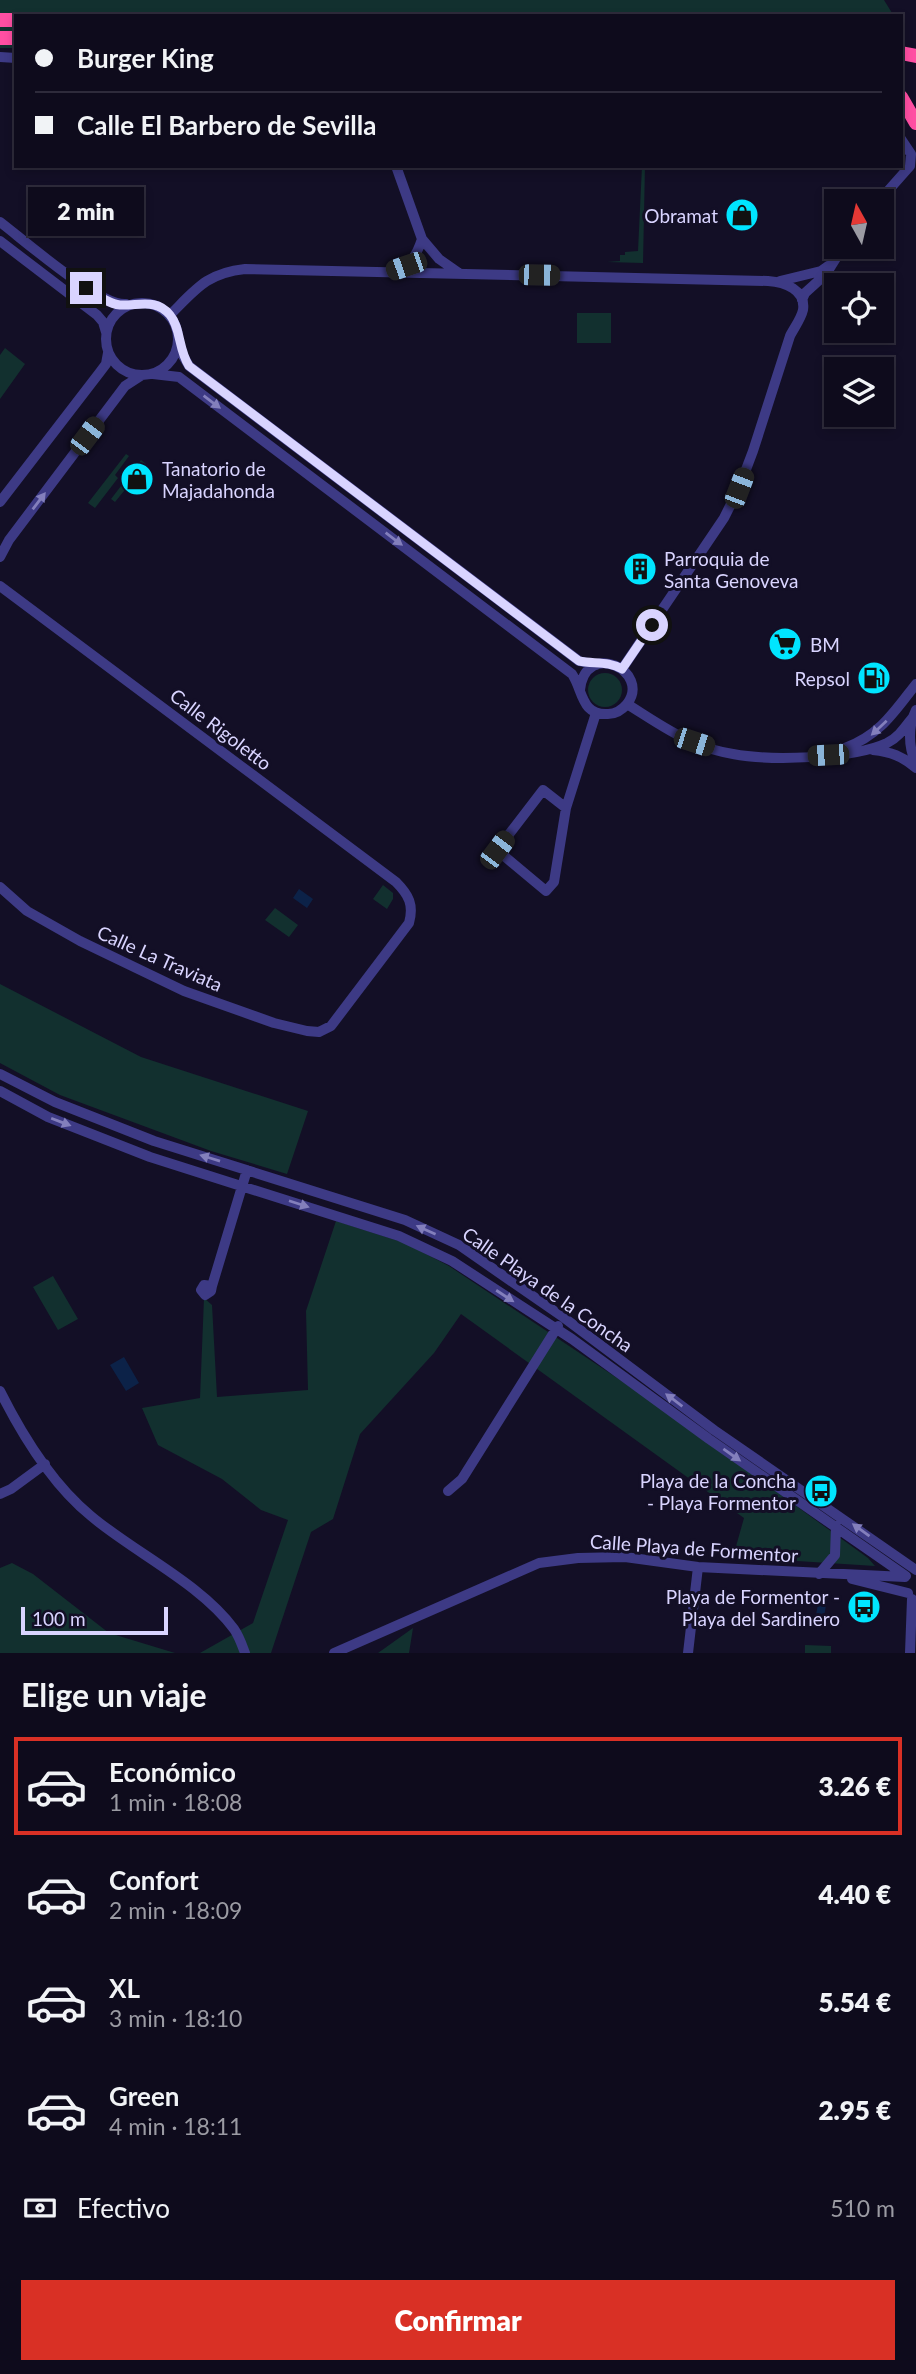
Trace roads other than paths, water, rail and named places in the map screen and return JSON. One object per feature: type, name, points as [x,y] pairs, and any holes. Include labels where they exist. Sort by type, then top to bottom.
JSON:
[{"type":"highway","points":[[903,100],[916,123]]},
{"type":"street","points":[[890,189],[910,166],[911,154],[903,142]]},
{"type":"street","points":[[397,168],[422,239],[439,259],[458,273]]},
{"type":"street","points":[[0,222],[96,295],[117,305],[153,304],[170,315],[175,323],[182,354],[189,366],[579,661],[596,665],[610,663],[622,669],[632,690],[626,704],[613,714],[596,713],[585,704],[572,674],[179,377],[122,369],[108,353],[106,332],[97,315],[0,241]]},
{"type":"street","points":[[391,272],[406,266],[417,254],[422,239]]},
{"type":"street","points":[[622,669],[724,519],[739,488],[790,336],[802,314],[802,300],[805,293],[826,274],[835,259]]},
{"type":"street","points":[[776,281],[821,271],[833,262]]},
{"type":"street","points":[[170,315],[200,285],[224,271],[245,269],[776,281],[788,284],[802,300]]},
{"type":"street","points":[[106,332],[115,314],[132,303]]},
{"type":"street","points":[[0,557],[9,540],[125,386],[162,369],[176,353],[179,342]]},
{"type":"street","points":[[0,502],[100,372],[108,353]]},
{"type":"street","name":"Calle Rigoletto","points":[[0,586],[396,882],[406,893],[412,908],[409,923],[331,1026],[318,1032]]},
{"type":"street","points":[[0,602],[9,598],[18,600]]},
{"type":"street","points":[[580,690],[584,675],[596,665]]},
{"type":"street","points":[[828,755],[873,735],[916,684]]},
{"type":"street","points":[[626,704],[691,742],[731,754],[771,758],[828,755],[869,749],[888,742],[901,733],[914,713]]},
{"type":"street","points":[[566,808],[543,790],[497,850],[546,891],[554,882],[566,808],[596,713]]},
{"type":"street","points":[[914,713],[909,736],[916,762]]},
{"type":"street","points":[[869,749],[892,752],[916,768]]},
{"type":"street","name":"Calle La Traviata","points":[[0,887],[27,911],[80,941],[184,991],[274,1023],[318,1032]]},
{"type":"street","name":"Calle Playa de la Concha","points":[[0,1074],[55,1102],[154,1141],[405,1220],[459,1245],[563,1317],[911,1573]]},
{"type":"street","name":"Calle Playa de la Concha","points":[[0,1091],[48,1117],[150,1157],[399,1236],[452,1261],[556,1328],[709,1439],[836,1526],[911,1573]]},
{"type":"street","points":[[212,1286],[247,1170]]},
{"type":"street","points":[[448,1490],[462,1479],[563,1317]]},
{"type":"street","points":[[0,1391],[18,1424],[46,1464],[89,1515],[183,1581],[216,1609],[235,1630],[245,1653]]},
{"type":"street","points":[[0,1494],[46,1464]]},
{"type":"street","name":"Calle Playa de Formentor","points":[[820,1574],[835,1555],[836,1526]]},
{"type":"street","name":"Calle Playa de Formentor","points":[[334,1653],[539,1563],[578,1558],[625,1557],[698,1567],[820,1574],[911,1573]]},
{"type":"street","points":[[688,1653],[698,1567]]},
{"type":"street","points":[[910,1653],[912,1598],[904,1585],[911,1573]]},
{"type":"street","name":"Calle Playa de Formentor","points":[[838,1575],[912,1598]]},
{"type":"water","points":[[299,889],[313,899],[307,908],[293,898]]},
{"type":"water","points":[[124,1357],[139,1383],[126,1391],[110,1365]]},
{"type":"water","points":[[819,1599],[827,1600],[823,1622],[815,1620]]},
{"type":"place","name":"Obramat","points":[[742,215]]},
{"type":"place","name":"Tanatorio de Majadahonda","points":[[137,479]]},
{"type":"place","name":"Parroquia de Santa Genoveva","points":[[640,569]]},
{"type":"place","name":"BM","points":[[785,644]]},
{"type":"place","name":"Repsol","points":[[874,678]]},
{"type":"place","name":"Playa de la Concha - Playa Formentor","points":[[821,1491]]},
{"type":"place","name":"Playa de Formentor - Playa del Sardinero","points":[[864,1607]]}]
